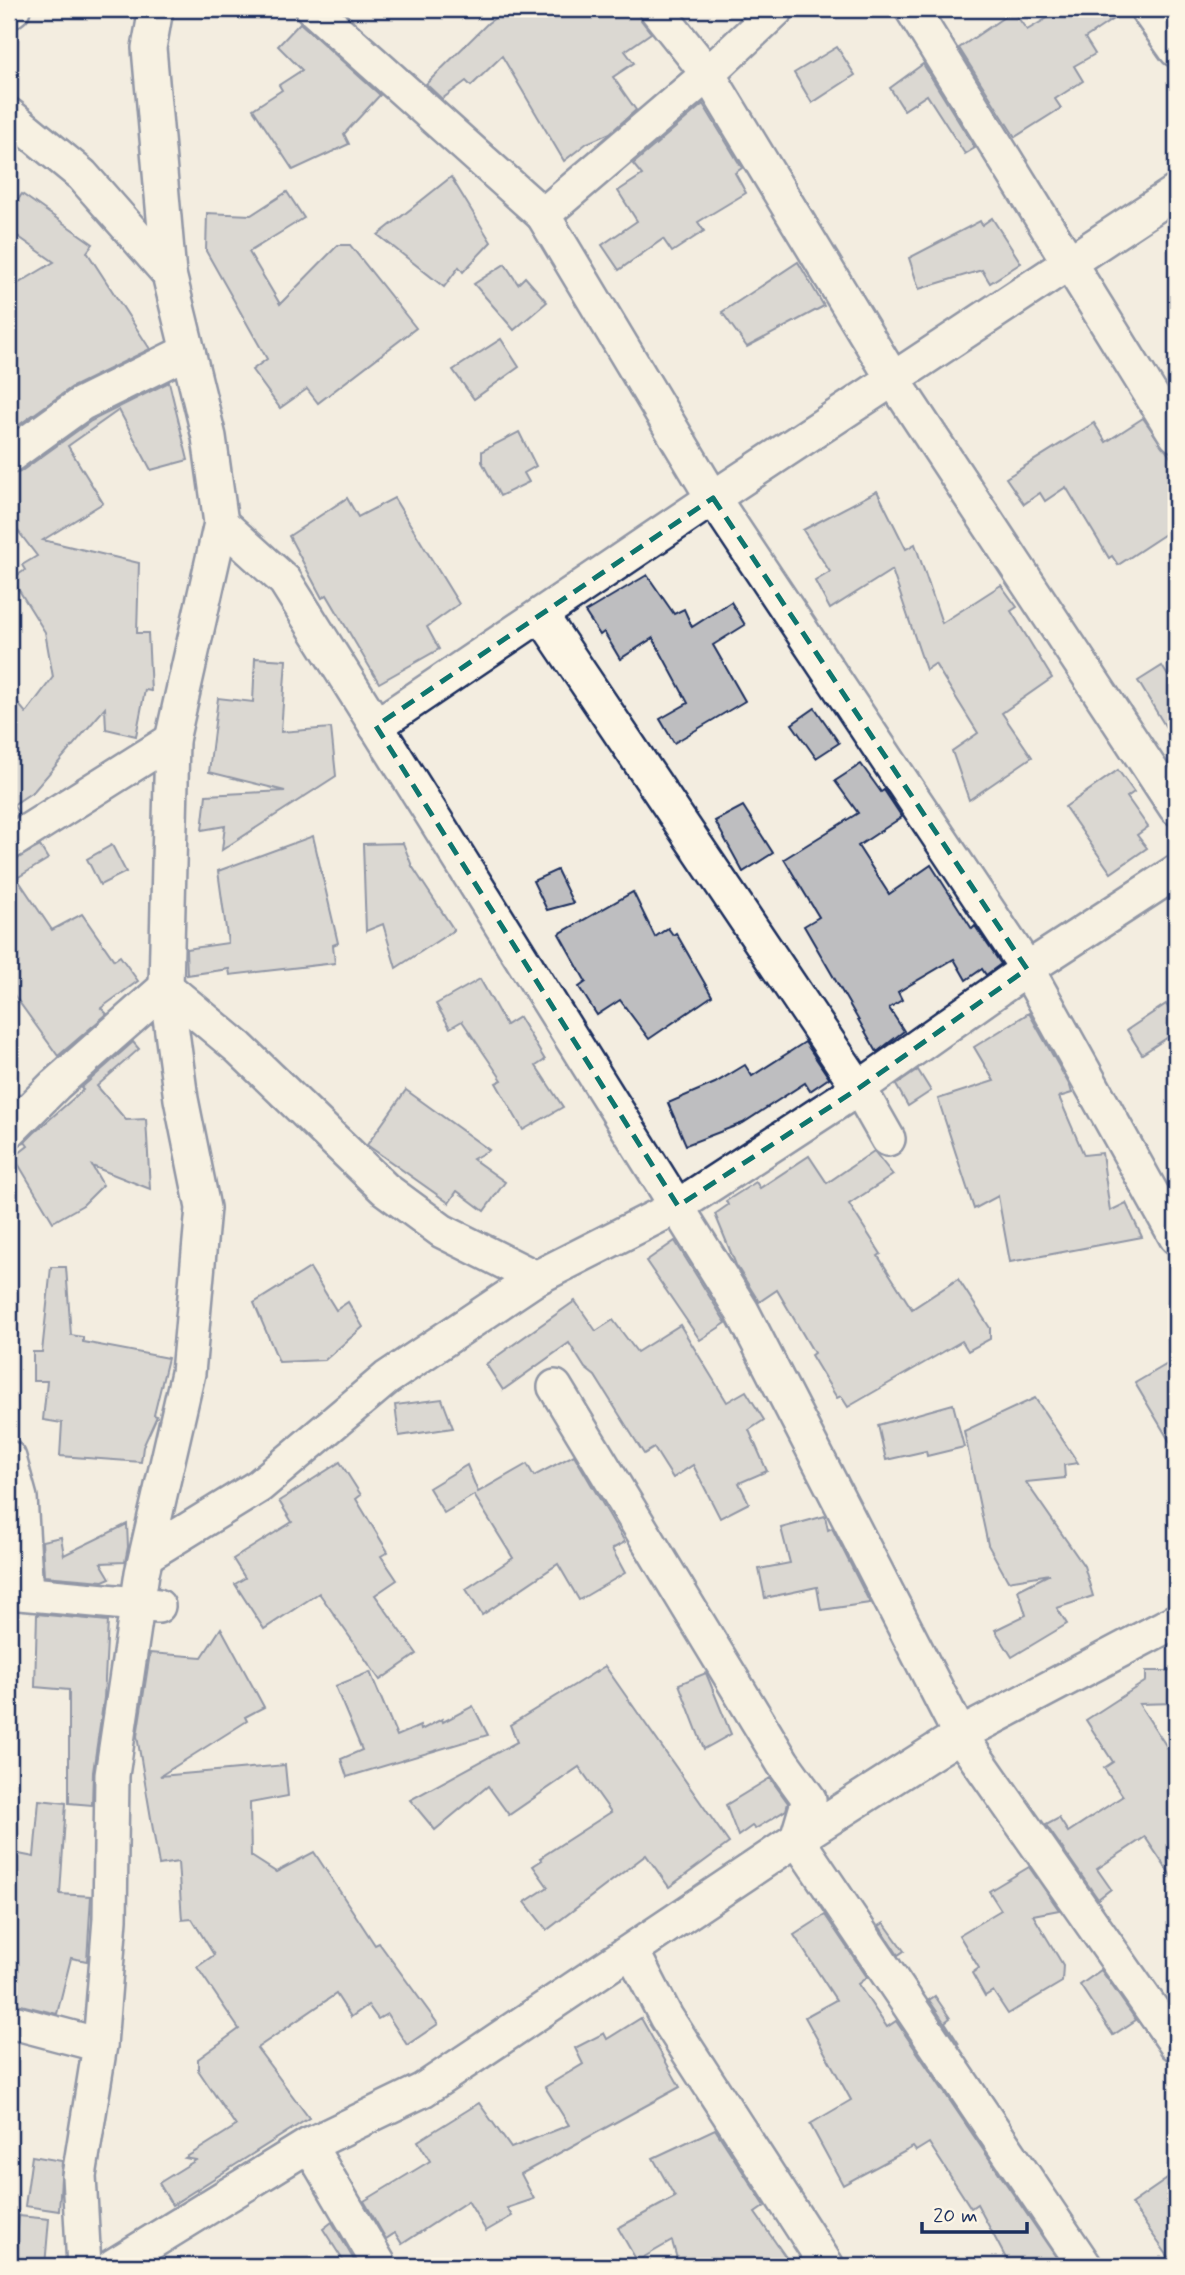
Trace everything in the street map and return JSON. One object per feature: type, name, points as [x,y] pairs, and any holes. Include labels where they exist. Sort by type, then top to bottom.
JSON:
[{"type":"street","points":[[9,12],[13,9]]},
{"type":"street","points":[[84,2266],[79,2176],[100,2045],[110,1919],[112,1774],[147,1555],[188,1373],[202,1208],[181,1099],[166,987],[172,740],[221,523],[209,437],[169,274],[149,48],[156,9]]},
{"type":"street","points":[[313,9],[543,215],[713,498],[1027,969],[1176,1237]]},
{"type":"street","points":[[656,9],[708,74],[893,379],[1176,808]]},
{"type":"street","points":[[543,215],[708,74],[777,9]]},
{"type":"street","points":[[912,9],[1067,264],[1176,435]]},
{"type":"street","points":[[1147,9],[1176,50]]},
{"type":"street","points":[[9,115],[82,175],[169,274]]},
{"type":"street","points":[[376,726],[713,498],[1176,192]]},
{"type":"street","points":[[9,456],[80,404],[188,351]]},
{"type":"street","points":[[221,523],[285,582],[678,1206],[742,1311],[960,1735],[1176,2044]]},
{"type":"street","points":[[541,615],[859,1088],[888,1139]]},
{"type":"street","points":[[9,843],[172,740]]},
{"type":"street","points":[[147,1555],[259,1486],[387,1378],[536,1278],[678,1206],[859,1088],[1027,969],[1176,872]]},
{"type":"street","points":[[9,1131],[55,1085],[166,987]]},
{"type":"street","points":[[166,987],[239,1048],[385,1189],[442,1231],[536,1278]]},
{"type":"street","points":[[555,1387],[783,1763],[809,1799],[797,1839]]},
{"type":"street","points":[[9,1458],[20,1498],[17,1592],[158,1606]]},
{"type":"street","points":[[113,2266],[309,2145],[423,2090],[797,1839],[960,1735],[1176,1621]]},
{"type":"street","points":[[797,1839],[1085,2266]]},
{"type":"street","points":[[632,1951],[666,2017],[827,2266]]},
{"type":"street","points":[[9,2021],[100,2045]]},
{"type":"street","points":[[309,2145],[380,2266]]},
{"type":"highlighted area","points":[[713,498],[1027,969],[859,1088],[678,1206],[376,726]]},
{"type":"building","points":[[508,9],[637,9],[651,33],[625,51],[634,63],[613,77],[636,110],[610,133],[587,143],[564,161],[502,56],[471,86],[466,81],[442,99],[426,84],[488,23]]},
{"type":"building","points":[[1063,9],[1128,9],[1085,38],[1095,54],[1074,66],[1083,81],[1055,99],[1061,108],[1015,137],[959,48],[1013,11],[1027,30]]},
{"type":"building","points":[[300,23],[380,95],[344,134],[349,144],[293,170],[253,109],[282,90],[279,85],[302,70],[278,46]]},
{"type":"building","points":[[837,47],[855,75],[812,103],[794,73]]},
{"type":"building","points":[[923,64],[975,148],[965,154],[927,95],[904,110],[890,88]]},
{"type":"building","points":[[703,104],[742,168],[735,173],[746,193],[698,222],[704,231],[672,252],[663,239],[619,270],[602,245],[637,221],[618,191],[642,175],[633,164]]},
{"type":"building","points":[[451,177],[491,242],[463,272],[459,267],[444,287],[378,235]]},
{"type":"building","points":[[287,192],[304,218],[249,252],[280,304],[338,245],[350,245],[416,328],[318,403],[307,389],[280,408],[252,370],[267,359],[206,251],[207,213],[251,215]]},
{"type":"building","points":[[22,194],[93,244],[87,252],[150,349],[72,387],[9,432],[9,289],[54,262],[9,230],[9,213]]},
{"type":"building","points":[[992,218],[1021,263],[990,283],[982,270],[919,289],[909,258],[980,221],[982,225]]},
{"type":"building","points":[[798,262],[824,306],[747,347],[722,312]]},
{"type":"building","points":[[505,264],[518,284],[525,277],[547,302],[514,330],[474,284]]},
{"type":"building","points":[[501,339],[519,367],[474,399],[453,370]]},
{"type":"building","points":[[169,382],[188,460],[151,470],[119,410],[68,446],[103,503],[43,540],[139,563],[137,633],[148,633],[151,691],[145,690],[136,736],[106,729],[105,708],[34,791],[13,805],[19,814],[9,820],[9,693],[26,713],[53,677],[45,632],[12,579],[25,570],[22,565],[37,556],[9,519],[9,475],[20,472],[91,421]]},
{"type":"building","points":[[1143,418],[1176,465],[1176,527],[1118,565],[1112,556],[1109,558],[1066,487],[1045,501],[1040,493],[1024,504],[1006,478],[1094,423],[1106,442]]},
{"type":"building","points":[[519,432],[536,466],[524,473],[529,482],[500,496],[482,462],[482,451]]},
{"type":"building","points":[[877,491],[906,549],[915,544],[942,623],[1001,585],[1017,607],[1011,611],[1052,678],[1002,713],[1032,757],[969,800],[952,751],[978,733],[935,664],[926,670],[892,570],[830,609],[815,581],[830,572],[803,530]]},
{"type":"building","points":[[347,498],[358,517],[394,498],[459,604],[427,627],[439,649],[379,683],[327,595],[322,598],[289,536]]},
{"type":"building","points":[[647,575],[674,614],[684,609],[692,627],[731,602],[745,625],[713,645],[745,701],[674,743],[660,719],[688,703],[653,638],[620,659],[604,632],[600,635],[585,612]]},
{"type":"building","points":[[255,658],[286,660],[281,732],[331,728],[336,776],[222,850],[225,826],[202,830],[206,795],[285,791],[209,772],[218,698],[253,702]]},
{"type":"building","points":[[1162,666],[1176,689],[1176,744],[1138,681]]},
{"type":"building","points":[[815,708],[839,743],[816,758],[792,724]]},
{"type":"building","points":[[861,764],[881,792],[884,790],[902,817],[858,846],[889,894],[931,865],[972,929],[975,926],[1001,964],[986,975],[982,969],[966,980],[954,959],[898,992],[902,1000],[889,1008],[904,1031],[877,1052],[804,926],[819,917],[784,859],[858,813],[835,781]]},
{"type":"building","points":[[1118,770],[1134,792],[1127,797],[1148,827],[1137,835],[1147,848],[1111,873],[1065,807]]},
{"type":"building","points":[[743,806],[773,853],[743,872],[715,821]]},
{"type":"building","points":[[313,836],[338,943],[333,945],[335,963],[230,975],[229,969],[187,975],[186,949],[228,943],[218,871]]},
{"type":"building","points":[[403,843],[412,866],[454,930],[396,968],[383,924],[366,931],[363,844]]},
{"type":"building","points":[[112,845],[126,872],[100,885],[87,859]]},
{"type":"building","points":[[40,846],[48,859],[17,878],[52,930],[82,914],[114,960],[120,956],[138,981],[101,1008],[107,1014],[58,1056],[9,988],[9,862]]},
{"type":"building","points":[[557,870],[573,903],[547,910],[533,881]]},
{"type":"building","points":[[633,892],[655,937],[668,928],[673,935],[676,933],[712,996],[649,1039],[620,1000],[597,1015],[579,987],[586,982],[559,934]]},
{"type":"building","points":[[480,979],[506,1025],[519,1017],[545,1060],[536,1066],[563,1107],[523,1130],[496,1083],[502,1080],[462,1021],[450,1028],[436,1004]]},
{"type":"building","points":[[1166,1004],[1176,1020],[1176,1032],[1142,1054],[1127,1030]]},
{"type":"building","points":[[1029,1013],[1070,1086],[1072,1093],[1059,1097],[1084,1155],[1102,1153],[1110,1211],[1126,1203],[1142,1237],[1010,1262],[998,1196],[974,1209],[938,1099],[994,1081],[974,1047]]},
{"type":"building","points":[[133,1042],[139,1049],[97,1086],[126,1120],[146,1119],[150,1189],[92,1166],[103,1185],[83,1205],[53,1222],[14,1157],[28,1146],[25,1142],[34,1133]]},
{"type":"building","points":[[805,1042],[829,1078],[810,1091],[805,1083],[743,1123],[686,1145],[668,1103],[715,1083],[745,1065],[752,1076]]},
{"type":"building","points":[[918,1070],[931,1091],[908,1106],[896,1085]]},
{"type":"building","points":[[406,1090],[489,1150],[473,1159],[505,1182],[484,1211],[457,1191],[449,1203],[367,1145]]},
{"type":"building","points":[[874,1151],[893,1175],[849,1204],[881,1254],[878,1256],[912,1309],[958,1279],[990,1328],[990,1339],[968,1351],[962,1341],[848,1407],[841,1396],[837,1398],[777,1290],[759,1302],[736,1265],[715,1214],[728,1205],[726,1201],[756,1182],[760,1188],[809,1156],[827,1183]]},
{"type":"building","points":[[675,1241],[726,1323],[700,1340],[646,1261]]},
{"type":"building","points":[[51,1267],[66,1267],[71,1335],[83,1337],[83,1342],[168,1358],[154,1415],[157,1416],[143,1447],[141,1462],[60,1456],[62,1423],[43,1420],[47,1381],[33,1381],[33,1352],[42,1352]]},
{"type":"building","points":[[310,1268],[336,1310],[348,1302],[363,1327],[325,1360],[279,1362],[254,1303]]},
{"type":"building","points":[[575,1301],[596,1331],[613,1320],[637,1352],[680,1325],[727,1402],[746,1391],[764,1420],[749,1430],[767,1471],[739,1483],[749,1503],[720,1518],[693,1465],[673,1478],[654,1448],[644,1454],[595,1376],[585,1368],[569,1343],[503,1390],[486,1364]]},
{"type":"building","points":[[1176,1359],[1176,1452],[1135,1383]]},
{"type":"building","points":[[1035,1398],[1078,1463],[1064,1465],[1065,1478],[1026,1482],[1084,1566],[1093,1596],[1057,1608],[1067,1624],[1012,1657],[995,1630],[1026,1615],[1018,1590],[1050,1574],[1008,1581],[988,1545],[964,1431]]},
{"type":"building","points":[[442,1399],[453,1428],[399,1436],[395,1405]]},
{"type":"building","points":[[953,1404],[964,1447],[927,1456],[926,1451],[886,1460],[878,1425]]},
{"type":"building","points":[[574,1455],[625,1542],[612,1549],[625,1573],[579,1600],[558,1564],[482,1615],[466,1589],[513,1558],[474,1495],[444,1513],[429,1488],[467,1465],[478,1492],[527,1464],[534,1476]]},
{"type":"building","points":[[340,1462],[361,1495],[356,1499],[388,1552],[381,1556],[397,1580],[375,1595],[417,1654],[380,1680],[319,1593],[264,1629],[235,1584],[245,1578],[233,1559],[292,1522],[279,1501]]},
{"type":"building","points":[[825,1516],[828,1530],[832,1528],[870,1603],[821,1610],[817,1587],[765,1598],[759,1569],[790,1563],[781,1528]]},
{"type":"building","points":[[127,1524],[128,1547],[125,1562],[101,1563],[110,1578],[103,1581],[44,1576],[42,1541],[61,1537],[64,1555]]},
{"type":"building","points":[[37,1614],[108,1621],[104,1698],[93,1772],[92,1805],[69,1803],[69,1690],[35,1687]]},
{"type":"building","points":[[221,1628],[264,1707],[245,1717],[247,1721],[160,1776],[285,1765],[288,1796],[250,1803],[251,1856],[276,1872],[314,1852],[375,1945],[379,1943],[438,2024],[407,2045],[387,2014],[378,2019],[368,2005],[351,2017],[336,1994],[257,2048],[309,2118],[172,2205],[159,2183],[196,2160],[185,2158],[236,2126],[198,2070],[198,2059],[239,2029],[197,1967],[214,1955],[192,1919],[182,1920],[178,1862],[159,1865],[137,1736],[150,1653],[202,1657]]},
{"type":"building","points":[[605,1666],[729,1843],[669,1887],[646,1855],[547,1930],[525,1902],[548,1887],[533,1866],[542,1860],[540,1858],[611,1812],[579,1767],[509,1815],[488,1786],[435,1830],[410,1800],[517,1742],[510,1725]]},
{"type":"building","points":[[1146,1671],[1175,1671],[1176,1703],[1139,1704],[1176,1761],[1176,1883],[1145,1837],[1097,1869],[1111,1889],[1098,1899],[1046,1825],[1059,1818],[1068,1832],[1123,1796],[1104,1768],[1113,1762],[1086,1720],[1146,1681]]},
{"type":"building","points":[[370,1672],[397,1736],[420,1726],[421,1730],[442,1719],[443,1722],[473,1706],[488,1735],[347,1777],[341,1759],[362,1750],[335,1686]]},
{"type":"building","points":[[706,1673],[731,1734],[704,1749],[679,1684]]},
{"type":"building","points":[[770,1778],[788,1803],[786,1810],[755,1829],[752,1826],[738,1836],[726,1805]]},
{"type":"building","points":[[39,1800],[66,1803],[60,1894],[91,1896],[87,1961],[71,1958],[57,2014],[9,2002],[16,1970],[9,1970],[9,1852],[34,1857]]},
{"type":"building","points":[[1029,1867],[1059,1910],[1033,1915],[1063,1965],[1062,1982],[1008,2014],[993,1991],[985,1996],[972,1973],[979,1968],[959,1935],[1001,1910],[989,1891]]},
{"type":"building","points":[[825,1915],[867,1977],[858,1984],[887,2027],[896,2021],[1062,2266],[1010,2266],[977,2204],[971,2208],[929,2143],[916,2151],[913,2147],[843,2185],[810,2124],[851,2100],[805,2017],[836,2000],[794,1935]]},
{"type":"building","points":[[884,1923],[904,1951],[898,1955],[879,1926]]},
{"type":"building","points":[[1101,1970],[1136,2020],[1113,2035],[1080,1985]]},
{"type":"building","points":[[935,1996],[950,2018],[945,2022],[959,2044],[929,2000]]},
{"type":"building","points":[[641,2018],[680,2087],[521,2174],[534,2199],[507,2208],[512,2216],[486,2231],[468,2201],[402,2244],[395,2233],[386,2239],[364,2201],[430,2161],[418,2141],[479,2103],[511,2148],[569,2125],[545,2087],[583,2064],[575,2048],[604,2033],[607,2039]]},
{"type":"building","points":[[715,2129],[765,2206],[755,2213],[792,2266],[679,2266],[672,2241],[637,2261],[618,2228],[675,2197],[653,2158]]},
{"type":"building","points":[[32,2156],[62,2161],[59,2211],[25,2206]]},
{"type":"building","points":[[1176,2173],[1176,2266],[1175,2266],[1131,2204]]},
{"type":"building","points":[[19,2216],[49,2219],[45,2266],[15,2266]]},
{"type":"building","points":[[332,2222],[354,2260],[346,2265],[323,2229]]}]
